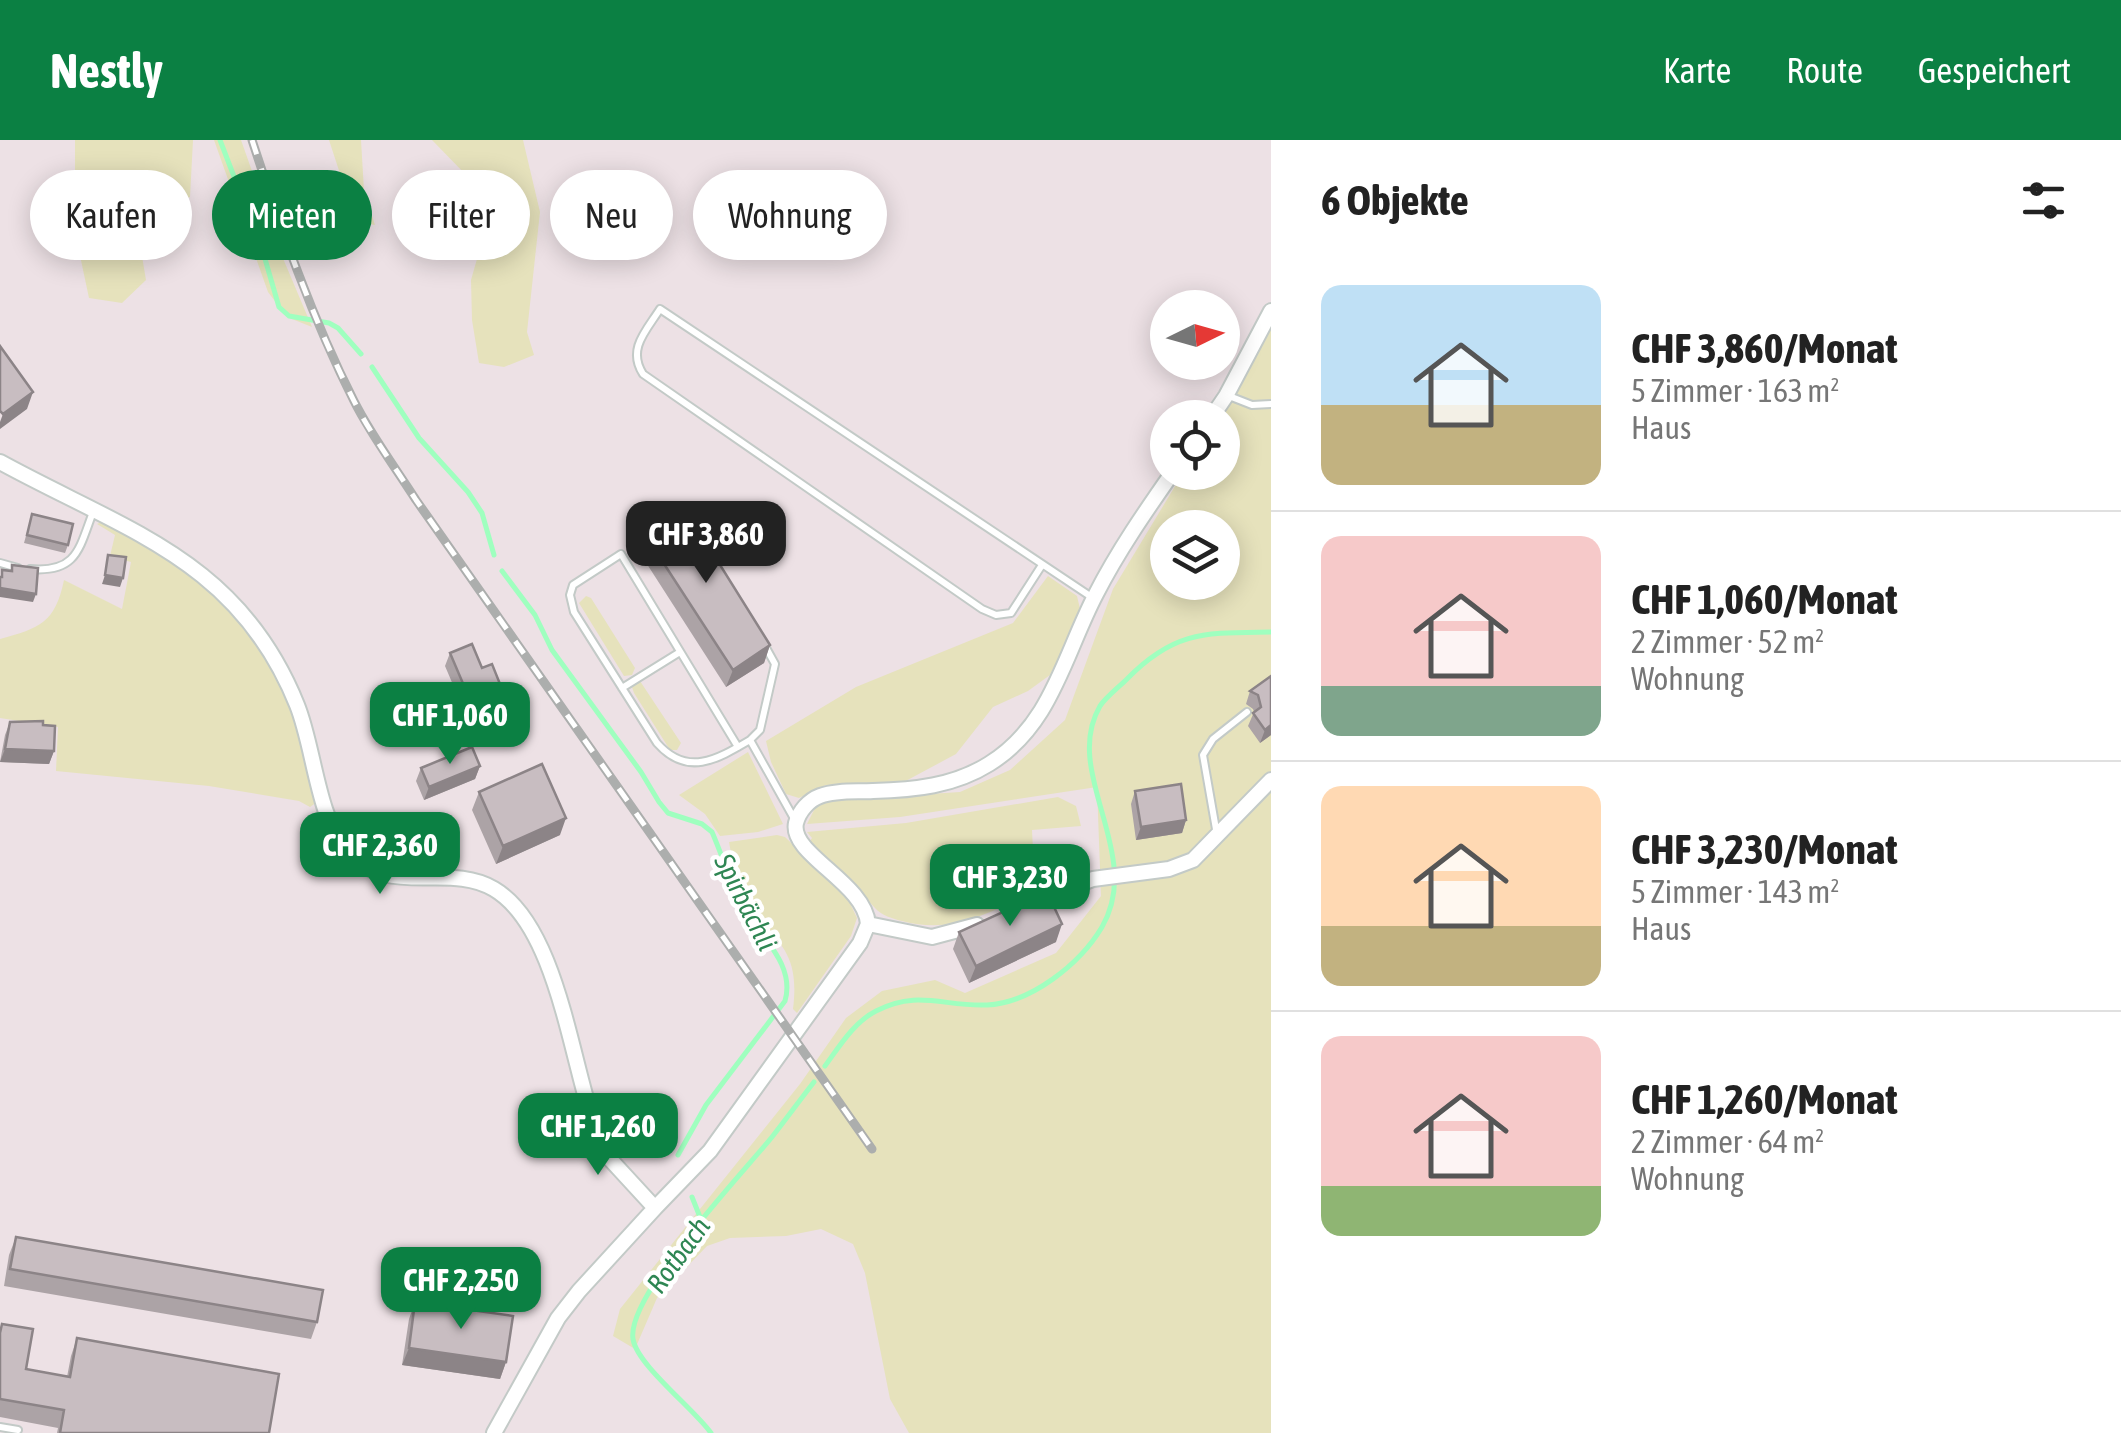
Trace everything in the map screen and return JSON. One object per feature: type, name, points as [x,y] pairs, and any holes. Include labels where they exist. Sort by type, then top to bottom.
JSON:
[{"type":"street","points":[[1223,400],[1271,310]]},
{"type":"street","points":[[0,462],[174,552],[214,584],[247,618],[274,657],[298,706],[328,815],[342,845],[358,863],[387,877],[472,881],[493,888],[531,925],[546,958],[600,1143],[608,1158],[655,1208]]},
{"type":"street","points":[[494,1433],[558,1318],[710,1151],[860,943],[868,924],[864,904],[802,845],[795,829],[810,801],[822,795],[938,786],[969,775],[1020,741],[1044,708],[1093,598],[1120,549],[1161,490]]},
{"type":"street","points":[[1012,910],[1060,889],[1096,879],[1169,869],[1193,860],[1271,780]]},
{"type":"street","points":[[868,924],[932,936],[964,931],[996,917]]},
{"type":"lane","points":[[1042,565],[1011,613],[996,616],[982,609],[643,374],[635,348],[660,309],[1093,598]]},
{"type":"lane","points":[[1226,396],[1252,405],[1271,404]]},
{"type":"lane","points":[[0,563],[45,571],[64,567],[80,548],[93,511]]},
{"type":"lane","points":[[738,747],[621,554],[573,585],[570,595],[574,612],[657,743],[671,759],[689,764],[724,756],[750,740],[760,730],[775,664],[763,643]]},
{"type":"lane","points":[[622,688],[680,652]]},
{"type":"lane","points":[[1217,836],[1204,755],[1220,732],[1247,712]]},
{"type":"lane","points":[[750,740],[796,822]]},
{"type":"lane","points":[[0,1427],[18,1430]]},
{"type":"shaded area","points":[[75,140],[193,140],[191,170],[75,170]]},
{"type":"shaded area","points":[[214,140],[241,140],[252,170],[225,170]]},
{"type":"shaded area","points":[[329,140],[361,140],[363,170],[339,170]]},
{"type":"shaded area","points":[[432,140],[523,140],[540,212],[527,332],[534,355],[504,367],[479,363],[471,280],[477,260],[530,260],[530,170],[461,170]]},
{"type":"shaded area","points":[[81,260],[143,260],[146,280],[122,303],[89,298]]},
{"type":"shaded area","points":[[257,260],[284,260],[312,327],[287,317],[268,292]]},
{"type":"shaded area","points":[[1271,327],[1271,1433],[909,1433],[890,1399],[865,1273],[853,1244],[821,1229],[786,1236],[730,1238],[707,1246],[657,1298],[635,1349],[613,1336],[620,1309],[800,1084],[846,1018],[882,991],[935,980],[965,993],[1056,953],[1101,896],[1097,787],[900,817],[807,824],[815,808],[825,801],[960,792],[1010,770],[1065,720],[1113,589],[1150,528],[1150,600],[1240,600],[1240,510],[1161,510],[1173,490],[1240,490],[1240,400],[1226,400]]},
{"type":"shaded area","points":[[101,522],[130,535],[175,564],[207,589],[255,640],[285,696],[317,802],[310,807],[299,801],[209,786],[56,771],[58,727],[0,718],[0,639],[44,621],[56,606],[64,580],[122,609],[131,562],[110,556],[115,535],[97,524]]},
{"type":"shaded area","points":[[1048,576],[1077,596],[1081,613],[1050,675],[1028,691],[993,707],[956,754],[902,783],[826,785],[799,798],[786,794],[766,741],[856,687],[1013,623]]},
{"type":"shaded area","points":[[586,596],[591,598],[635,668],[632,675],[624,676],[579,603]]},
{"type":"shaded area","points":[[640,681],[681,743],[677,750],[670,750],[634,693],[632,687]]},
{"type":"shaded area","points":[[748,752],[783,824],[758,832],[720,836],[705,814],[679,795]]},
{"type":"shaded area","points":[[1058,797],[1076,806],[1081,826],[1032,830],[1035,892],[955,923],[921,925],[880,913],[810,841],[807,832],[906,823]]},
{"type":"shaded area","points":[[785,837],[847,897],[857,918],[851,936],[797,1013],[793,1009],[793,971],[788,958],[743,890],[729,842]]},
{"type":"building","points":[[0,346],[33,392],[3,414],[0,411]]},
{"type":"building","points":[[682,504],[770,645],[733,670],[642,530]]},
{"type":"building","points":[[32,514],[73,524],[68,545],[27,535]]},
{"type":"building","points":[[108,555],[126,557],[123,578],[105,575]]},
{"type":"building","points":[[12,565],[38,568],[36,594],[0,588],[2,570],[12,571]]},
{"type":"building","points":[[472,644],[482,668],[492,664],[504,694],[473,707],[450,653]]},
{"type":"building","points":[[1271,676],[1271,725],[1265,730],[1253,713],[1261,707],[1258,695],[1250,691]]},
{"type":"building","points":[[43,721],[43,725],[55,726],[54,751],[5,749],[10,722]]},
{"type":"building","points":[[472,747],[480,766],[429,787],[421,768]]},
{"type":"building","points":[[542,764],[566,818],[503,846],[479,792]]},
{"type":"building","points":[[1181,784],[1186,820],[1141,827],[1135,791]]},
{"type":"building","points":[[1047,892],[1062,924],[976,966],[959,932]]},
{"type":"building","points":[[16,1237],[323,1290],[317,1322],[10,1269]]},
{"type":"building","points":[[415,1302],[513,1316],[506,1362],[409,1348]]},
{"type":"building","points":[[2,1324],[33,1329],[26,1369],[70,1377],[77,1338],[279,1374],[269,1433],[60,1433],[64,1410],[0,1399]]},
{"type":"waterway","name":"Spirbächli","points":[[220,140],[263,252],[279,307],[289,316],[338,328],[361,354]]},
{"type":"waterway","name":"Spirbächli","points":[[372,367],[419,438],[482,513],[494,555]]},
{"type":"waterway","name":"Spirbächli","points":[[502,571],[535,615],[552,650],[659,802],[668,813],[702,824],[712,832],[742,904],[774,950],[785,974],[785,1001],[706,1105],[678,1155]]},
{"type":"waterway","name":"Rotbach","points":[[825,1066],[854,1028],[876,1011],[918,1000],[972,1005],[1004,1003],[1037,989],[1081,955],[1102,927],[1113,899],[1110,842],[1090,758],[1091,732],[1100,706],[1144,663],[1177,643],[1210,634],[1271,632]]},
{"type":"waterway","name":"Rotbach","points":[[711,1433],[644,1361],[633,1339],[636,1319],[666,1266],[814,1082]]},
{"type":"waterway","points":[[692,1197],[702,1222]]},
{"type":"railway","points":[[252,140],[311,305],[368,426],[872,1149]]}]
